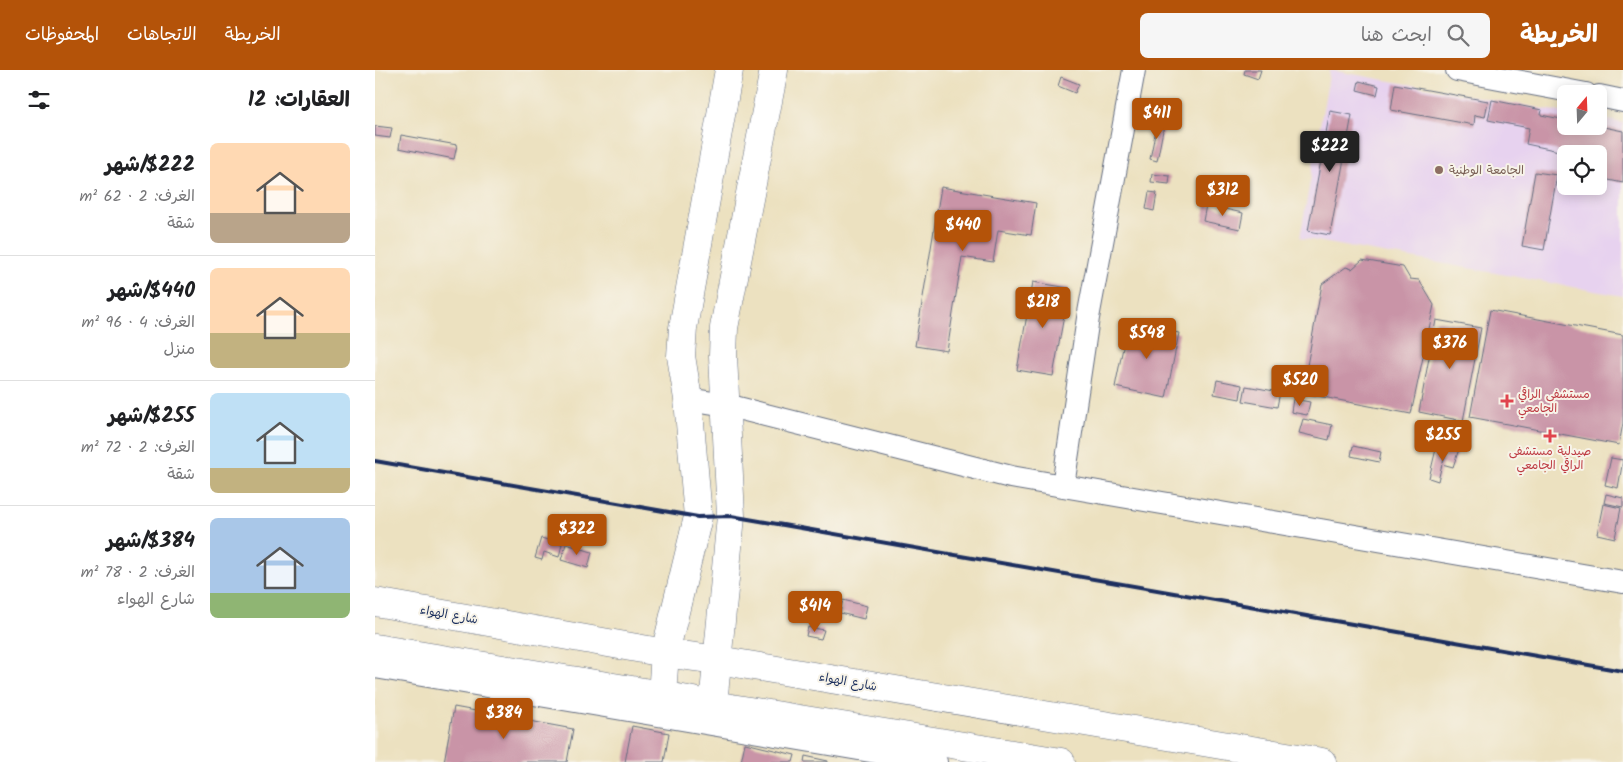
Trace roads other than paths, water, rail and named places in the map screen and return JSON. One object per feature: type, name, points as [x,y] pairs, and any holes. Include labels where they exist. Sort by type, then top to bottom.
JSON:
[{"type":"main road","points":[[662,695],[665,653],[698,516],[688,398],[681,356],[683,328],[729,70]]},
{"type":"main road","points":[[713,705],[731,516],[723,356],[725,328],[774,70]]},
{"type":"main road","name":"شارع الهواء","points":[[375,602],[665,653],[718,660],[1322,762]]},
{"type":"main road","points":[[375,648],[1061,762]]},
{"type":"street","points":[[1063,486],[1088,318],[1133,70]]},
{"type":"street","points":[[1457,70],[1527,76],[1557,85]]},
{"type":"street","points":[[1607,98],[1623,101]]},
{"type":"street","points":[[688,398],[1011,477],[1623,582]]},
{"type":"street","points":[[375,666],[936,762]]},
{"type":"railway","points":[[375,461],[698,517],[731,516],[1623,671]]},
{"type":"place","name":"الجامعة الوطنية","points":[[1439,170]]},
{"type":"place","name":"مستشفى الراقي الجامعي","points":[[1507,401]]},
{"type":"place","name":"صيدلية مستشفى الراقي الجامعي","points":[[1550,436]]}]
